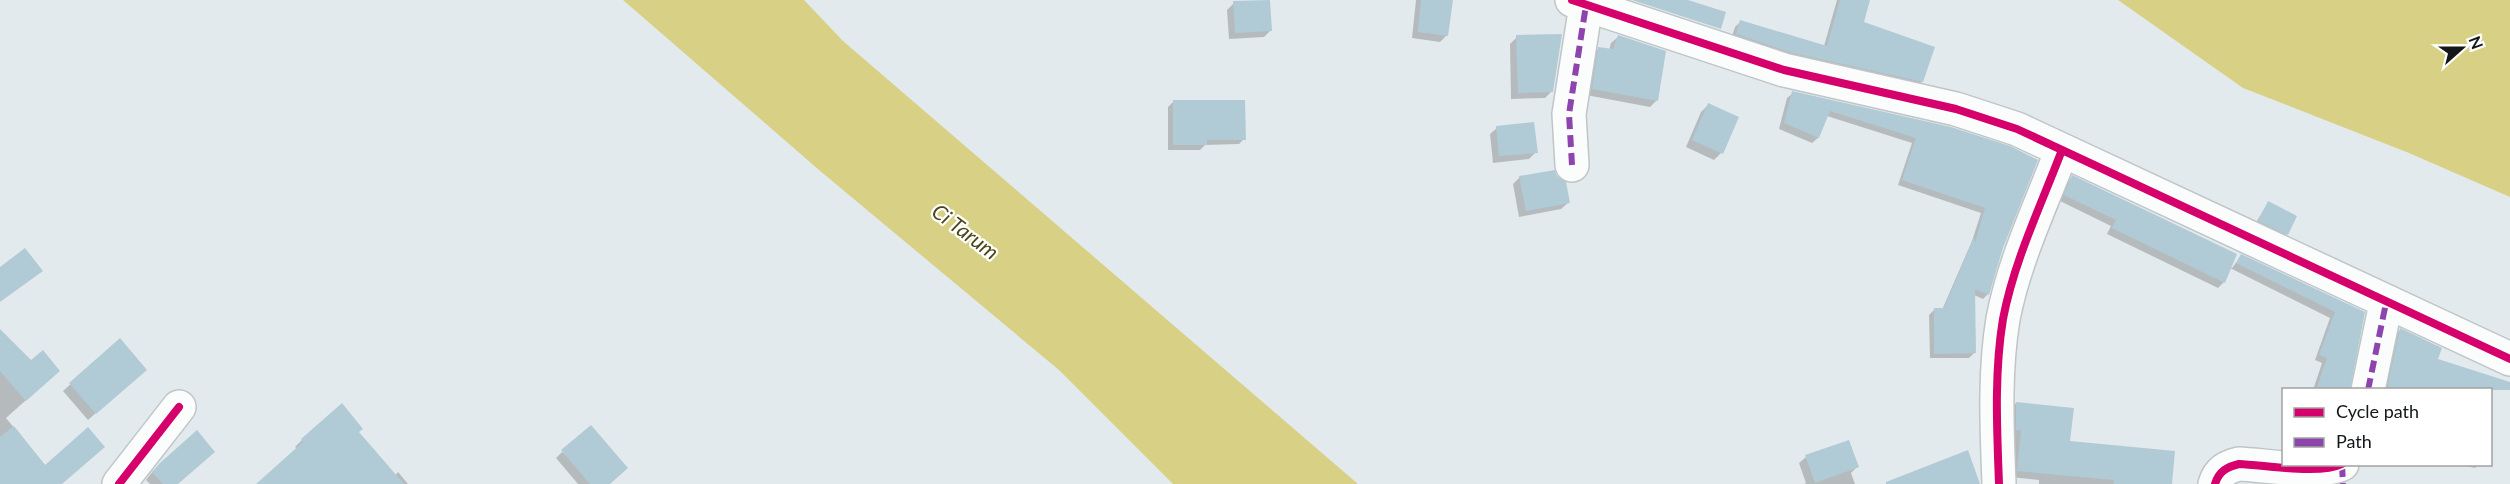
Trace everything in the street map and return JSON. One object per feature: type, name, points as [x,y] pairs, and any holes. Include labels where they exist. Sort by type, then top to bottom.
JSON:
[{"type":"street","points":[[1572,165],[1569,114],[1579,3],[1784,70],[1956,108],[2017,129],[2510,359]]},
{"type":"street","points":[[1999,484],[1998,364],[2004,319],[2015,274],[2062,150]]},
{"type":"street","points":[[2368,388],[2386,303]]},
{"type":"street","points":[[119,484],[179,407]]},
{"type":"street","points":[[2215,484],[2220,473],[2228,467],[2239,464],[2319,469],[2333,469],[2340,466]]},
{"type":"street","points":[[2342,466],[2343,484]]},
{"type":"water","name":"Ci Tarum","points":[[623,0],[804,0],[843,41],[1358,484],[1173,484],[1059,370],[819,170]]},
{"type":"water","points":[[2118,0],[2510,0],[2510,197],[2409,153],[2243,88]]},
{"type":"building","points":[[1270,0],[1272,31],[1235,33],[1233,1]]},
{"type":"building","points":[[1421,0],[1453,0],[1448,36],[1418,32]]},
{"type":"building","points":[[1632,0],[1688,0],[1726,12],[1721,29]]},
{"type":"building","points":[[1840,0],[1870,0],[1864,22],[1935,47],[1923,82],[1789,52],[1736,34],[1740,20],[1827,46]]},
{"type":"building","points":[[1562,34],[1553,92],[1518,93],[1516,35]]},
{"type":"building","points":[[1618,35],[1666,51],[1658,101],[1592,89],[1598,47],[1613,49]]},
{"type":"building","points":[[1792,91],[1951,127],[2010,146],[2038,160],[2003,248],[1989,295],[1975,289],[1976,353],[1934,354],[1934,308],[1944,308],[1974,237],[1975,243],[1985,208],[1902,180],[1916,138],[1830,111],[1819,138],[1784,123]]},
{"type":"building","points":[[1173,100],[1245,100],[1246,140],[1207,140],[1207,145],[1173,145]]},
{"type":"building","points":[[1708,103],[1739,117],[1723,154],[1692,140]]},
{"type":"building","points":[[1534,122],[1538,153],[1499,156],[1496,126]]},
{"type":"building","points":[[1555,170],[1557,176],[1566,182],[1570,203],[1526,211],[1519,176]]},
{"type":"building","points":[[2072,175],[2237,254],[2225,283],[2112,228],[2116,220],[2064,195]]},
{"type":"building","points":[[2268,201],[2297,216],[2288,235],[2258,221]]},
{"type":"building","points":[[25,248],[43,271],[0,302],[0,267]]},
{"type":"building","points":[[2241,254],[2365,312],[2350,388],[2317,388],[2327,358],[2319,355],[2335,312],[2236,263]]},
{"type":"building","points":[[2400,328],[2442,348],[2438,359],[2510,382],[2510,390],[2387,388]]},
{"type":"building","points":[[0,329],[31,360],[43,350],[60,371],[26,401],[0,371]]},
{"type":"building","points":[[120,338],[147,370],[96,414],[69,383]]},
{"type":"building","points":[[2016,402],[2074,408],[2070,441],[2175,451],[2172,484],[2114,484],[2114,480],[2017,471],[2021,430],[2016,430]]},
{"type":"building","points":[[342,403],[363,429],[359,432],[404,484],[256,484],[303,442],[301,439]]},
{"type":"building","points":[[591,425],[628,468],[610,484],[590,484],[561,450]]},
{"type":"building","points":[[14,426],[45,465],[88,427],[105,447],[62,484],[0,484],[0,437]]},
{"type":"building","points":[[197,430],[215,452],[178,484],[163,484],[152,472]]},
{"type":"building","points":[[1849,440],[1859,467],[1815,483],[1805,455]]},
{"type":"building","points":[[1968,450],[1980,484],[1886,484],[1886,482]]},
{"type":"marked path","points":[[1572,165],[1569,114],[1586,5]]},
{"type":"marked path","points":[[2368,388],[2386,303]]},
{"type":"marked path","points":[[2342,466],[2343,484]]},
{"type":"cycle path","points":[[1572,0],[1784,70],[1956,109],[2017,129],[2510,359]]},
{"type":"cycle path","points":[[1999,484],[1997,380],[2003,319],[2021,255],[2062,150]]},
{"type":"cycle path","points":[[119,484],[179,407]]},
{"type":"cycle path","points":[[2215,484],[2224,470],[2239,464],[2307,469],[2335,466]]}]
